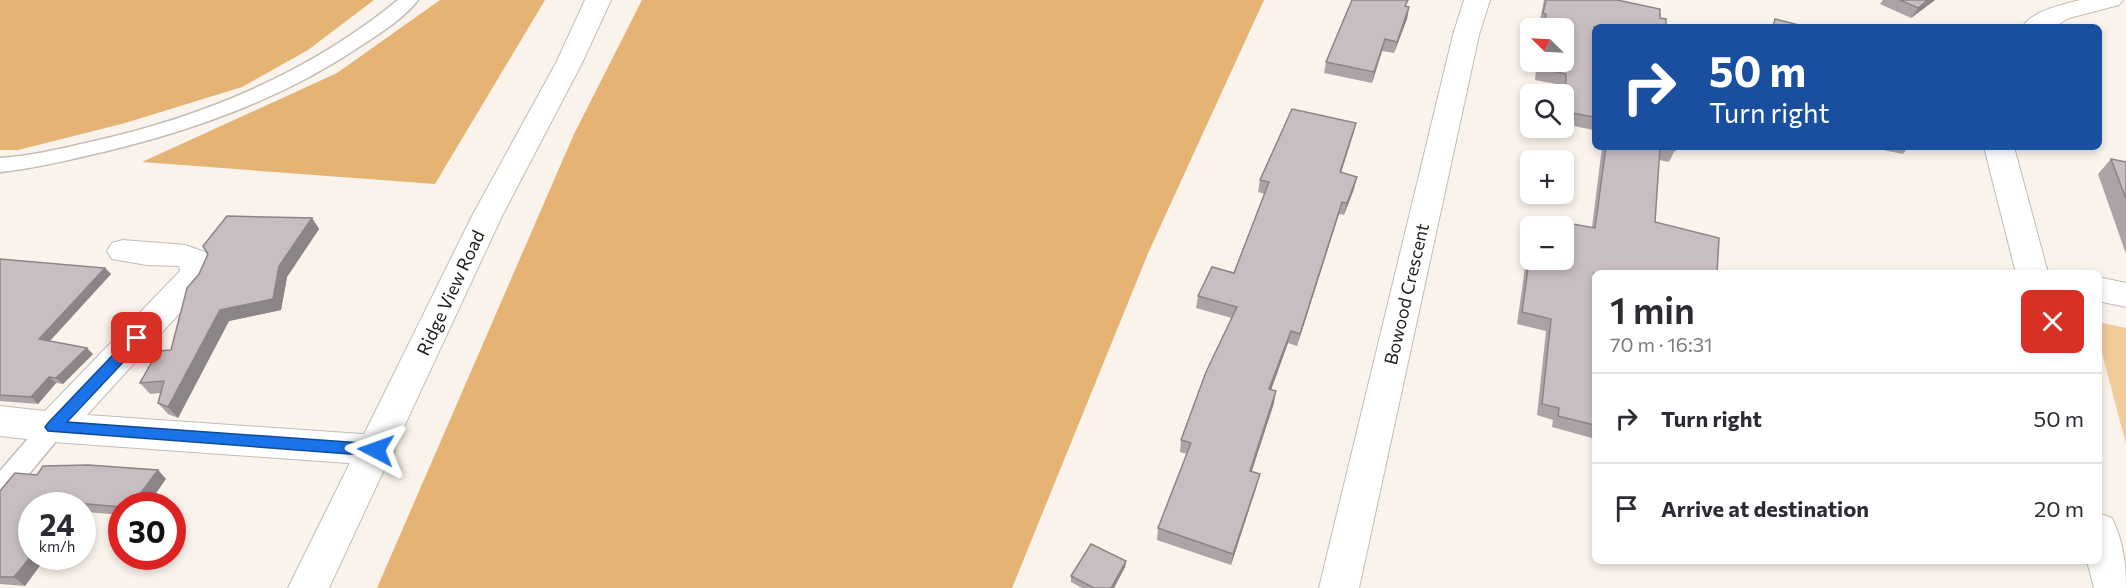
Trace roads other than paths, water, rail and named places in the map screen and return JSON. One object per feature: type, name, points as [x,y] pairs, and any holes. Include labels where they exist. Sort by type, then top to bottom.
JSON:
[{"type":"street","name":"Ridge View Road","points":[[308,588],[487,216],[568,63],[598,0]]},
{"type":"street","name":"Bowood Crescent","points":[[1340,588],[1461,58],[1477,0]]},
{"type":"street","points":[[2040,24],[2060,13],[2110,0]]},
{"type":"street","points":[[2001,150],[2031,270]]},
{"type":"street","points":[[53,427],[195,276],[198,264],[190,257],[123,251]]},
{"type":"street","points":[[2102,290],[2126,295]]},
{"type":"street","points":[[0,421],[53,427],[376,450]]},
{"type":"street","points":[[2102,544],[2114,588]]},
{"type":"lane","points":[[0,165],[115,144],[229,107],[315,68],[388,19],[409,0]]},
{"type":"lane","points":[[0,490],[53,427]]}]
